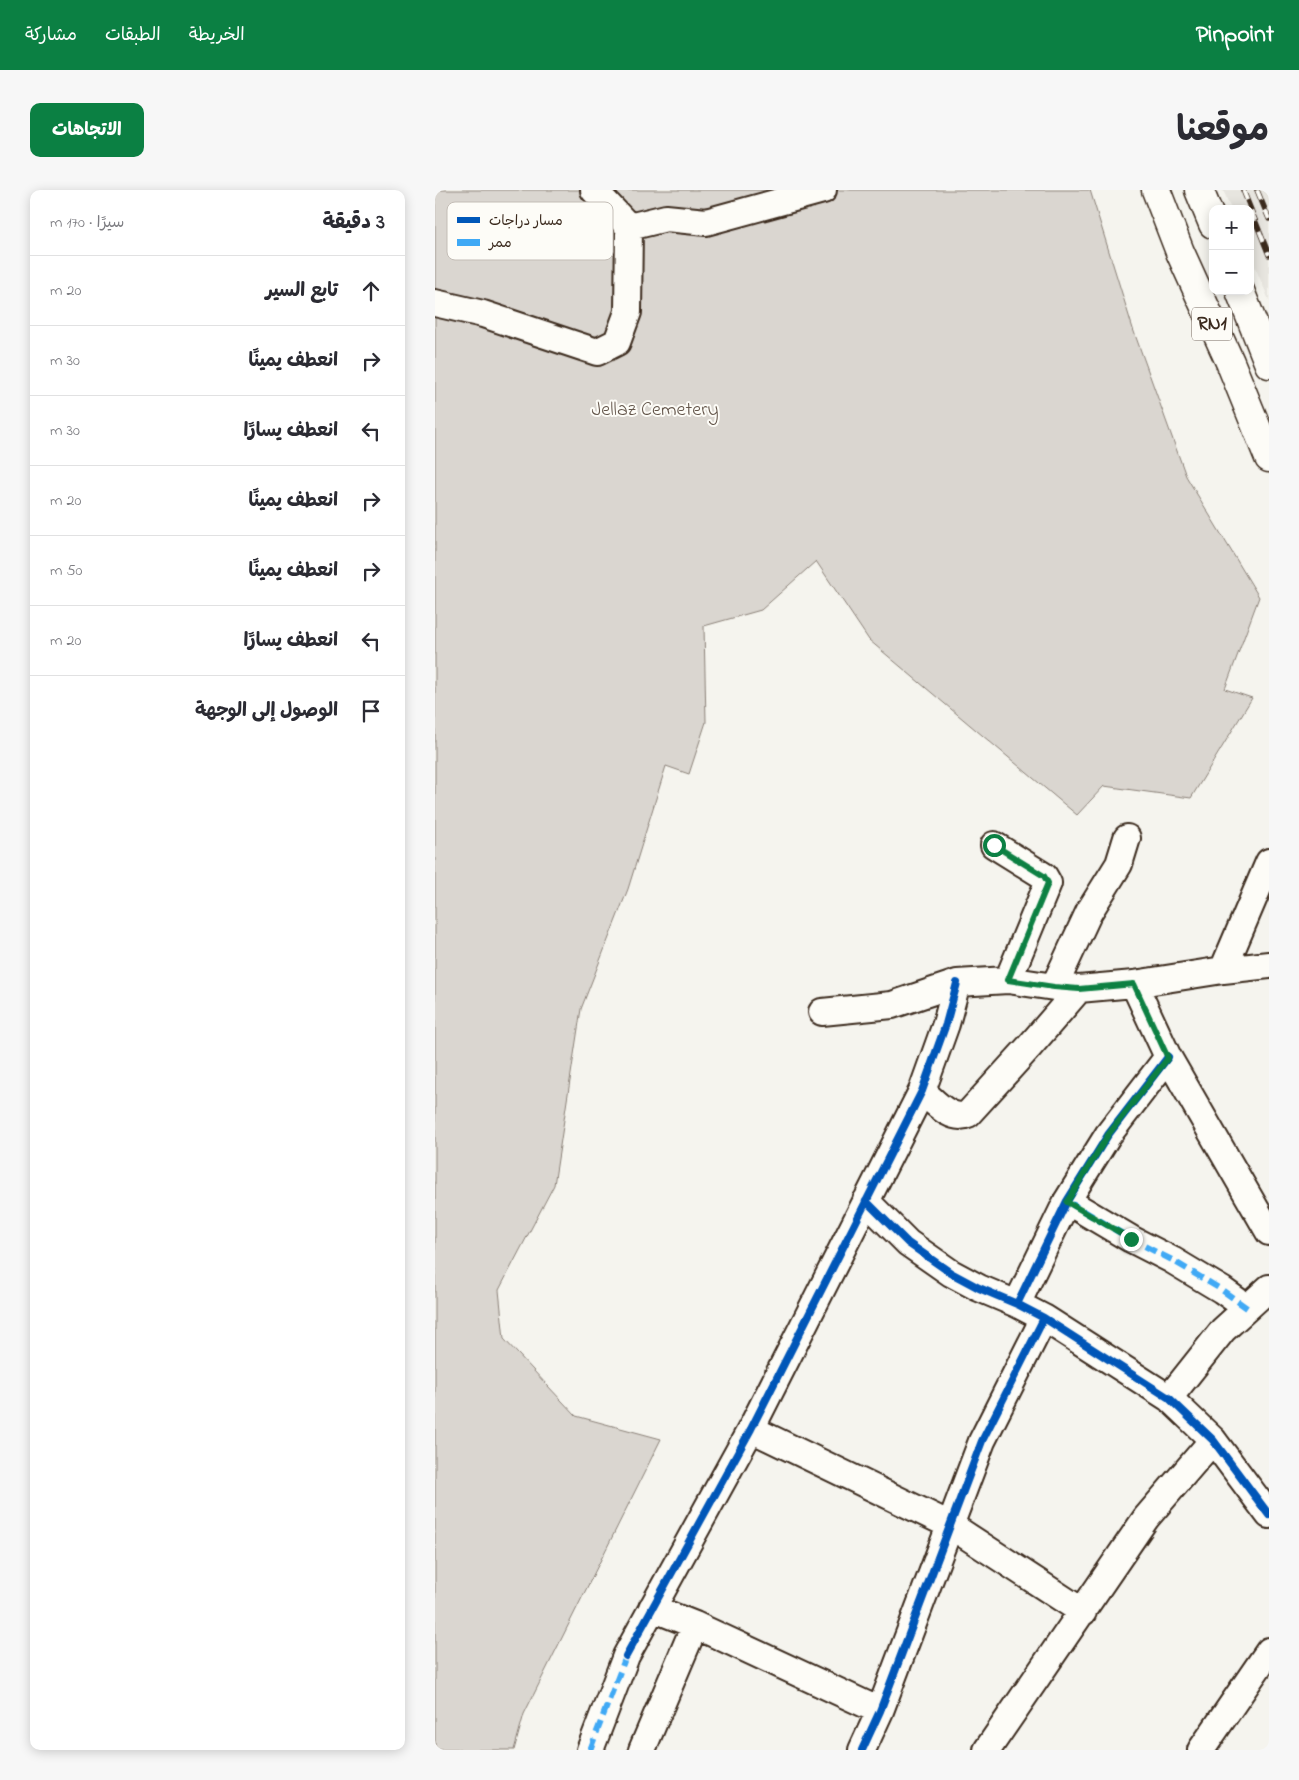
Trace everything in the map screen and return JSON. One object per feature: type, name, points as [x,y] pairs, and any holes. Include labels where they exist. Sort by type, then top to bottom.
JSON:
[{"type":"main road","name":"RN1","points":[[1156,190],[1180,252],[1230,362],[1269,458]]},
{"type":"main road","points":[[1199,190],[1209,214]]},
{"type":"main road","name":"RN1","points":[[1242,295],[1269,364]]},
{"type":"street","points":[[594,190],[605,202]]},
{"type":"street","points":[[629,227],[666,218],[706,222],[823,190]]},
{"type":"street","points":[[435,303],[483,314],[597,352],[617,342],[628,312],[629,227],[613,210]]},
{"type":"street","points":[[922,1091],[950,1115],[962,1117],[968,1114],[1029,1047],[1066,988],[1089,912],[1119,864],[1127,838]]},
{"type":"street","points":[[994,845],[1044,876],[1048,883],[1008,980]]},
{"type":"street","points":[[1223,970],[1269,862]]},
{"type":"street","points":[[822,1012],[892,1005],[957,983],[1008,980],[1066,988],[1134,984],[1269,965]]},
{"type":"street","points":[[590,1750],[626,1656],[751,1429],[922,1091],[946,1024],[957,983]]},
{"type":"street","points":[[1134,984],[1168,1058],[1269,1232]]},
{"type":"street","points":[[1017,1304],[1067,1202],[1108,1135],[1168,1058]]},
{"type":"street","points":[[866,1201],[909,1243],[951,1273],[1044,1318],[1169,1398],[1213,1440],[1269,1515]]},
{"type":"street","points":[[1067,1202],[1172,1260],[1222,1290],[1247,1308]]},
{"type":"street","points":[[1169,1398],[1223,1330],[1269,1288]]},
{"type":"street","points":[[861,1750],[880,1711],[982,1441],[1044,1318]]},
{"type":"street","points":[[751,1429],[950,1526],[1083,1612]]},
{"type":"street","points":[[987,1750],[1146,1518],[1213,1440]]},
{"type":"street","points":[[652,1608],[695,1625],[880,1711]]},
{"type":"street","points":[[642,1750],[695,1625]]},
{"type":"street","points":[[1201,1750],[1269,1651]]},
{"type":"shaded area","points":[[1223,190],[1269,190],[1269,300],[1254,264],[1254,205],[1229,205]]},
{"type":"green space","name":"Jellaz Cemetery","points":[[435,190],[1090,190],[1133,329],[1186,476],[1259,597],[1225,689],[1252,698],[1191,798],[1104,786],[1077,815],[869,640],[816,561],[761,610],[704,626],[706,722],[689,774],[666,766],[628,889],[581,1009],[554,1185],[499,1290],[504,1339],[576,1416],[661,1439],[524,1714],[514,1750],[435,1750]]},
{"type":"railway","points":[[1243,190],[1269,255]]},
{"type":"railway","points":[[1257,190],[1269,219]]},
{"type":"marked path","points":[[1067,1201],[1131,1239],[1172,1260],[1222,1290],[1247,1308]]},
{"type":"marked path","points":[[590,1750],[626,1656]]},
{"type":"cycle path","points":[[626,1656],[751,1429],[922,1091],[946,1024],[957,983]]},
{"type":"cycle path","points":[[1017,1304],[1067,1201],[1108,1135],[1168,1057]]},
{"type":"cycle path","points":[[866,1201],[908,1243],[951,1273],[1044,1318],[1169,1398],[1213,1440],[1269,1515]]},
{"type":"cycle path","points":[[862,1750],[880,1711],[982,1441],[1044,1318]]},
{"type":"route","points":[[994,845],[1044,876],[1048,883],[1008,980],[1079,989],[1134,984],[1168,1058],[1108,1135],[1067,1202],[1131,1239]]}]
